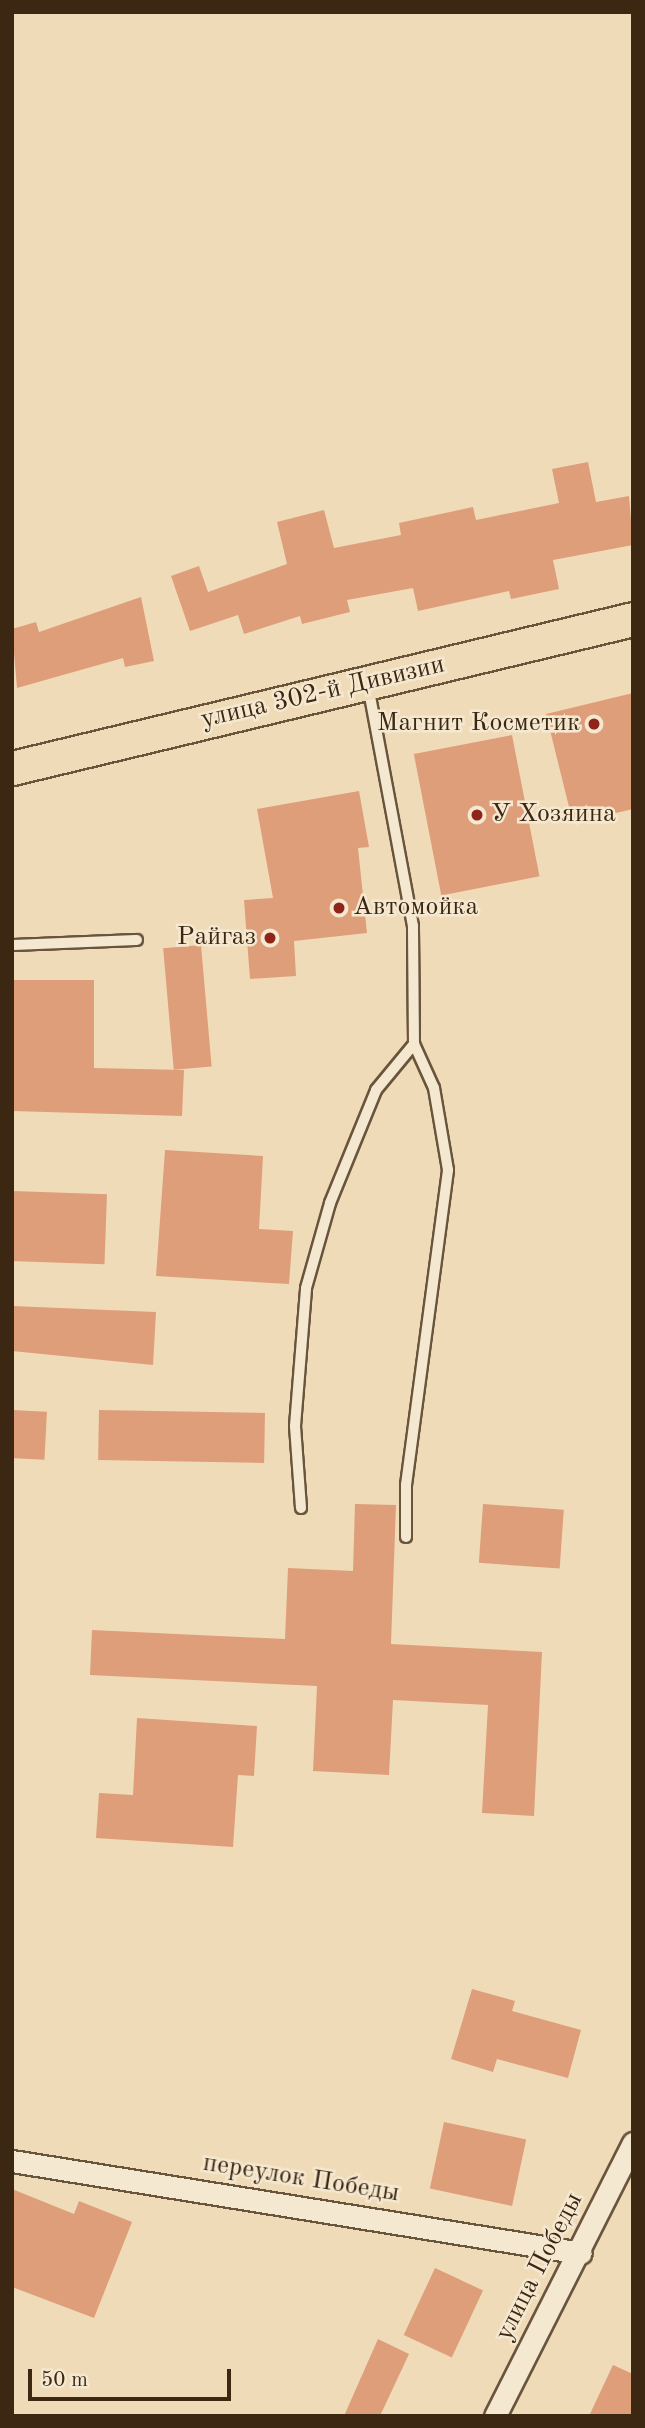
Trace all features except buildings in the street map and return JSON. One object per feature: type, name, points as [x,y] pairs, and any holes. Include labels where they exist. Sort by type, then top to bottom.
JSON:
[{"type":"main road","name":"улица 302-й Дивизии","points":[[12,768],[633,619]]},
{"type":"street","name":"улица Победы","points":[[495,2416],[581,2253],[633,2143]]},
{"type":"street","name":"переулок Победы","points":[[12,2161],[581,2253]]},
{"type":"lane","points":[[368,682],[413,926],[414,1044],[434,1088],[448,1170],[406,1485],[406,1537]]},
{"type":"lane","points":[[12,945],[137,940]]},
{"type":"lane","points":[[301,1508],[295,1426],[306,1287],[330,1203],[376,1090],[414,1044]]},
{"type":"place","name":"Магнит Косметик","points":[[594,724]]},
{"type":"place","name":"У Хозяина","points":[[477,815]]},
{"type":"place","name":"Автомойка","points":[[339,908]]},
{"type":"place","name":"Райгаз","points":[[270,938]]}]
